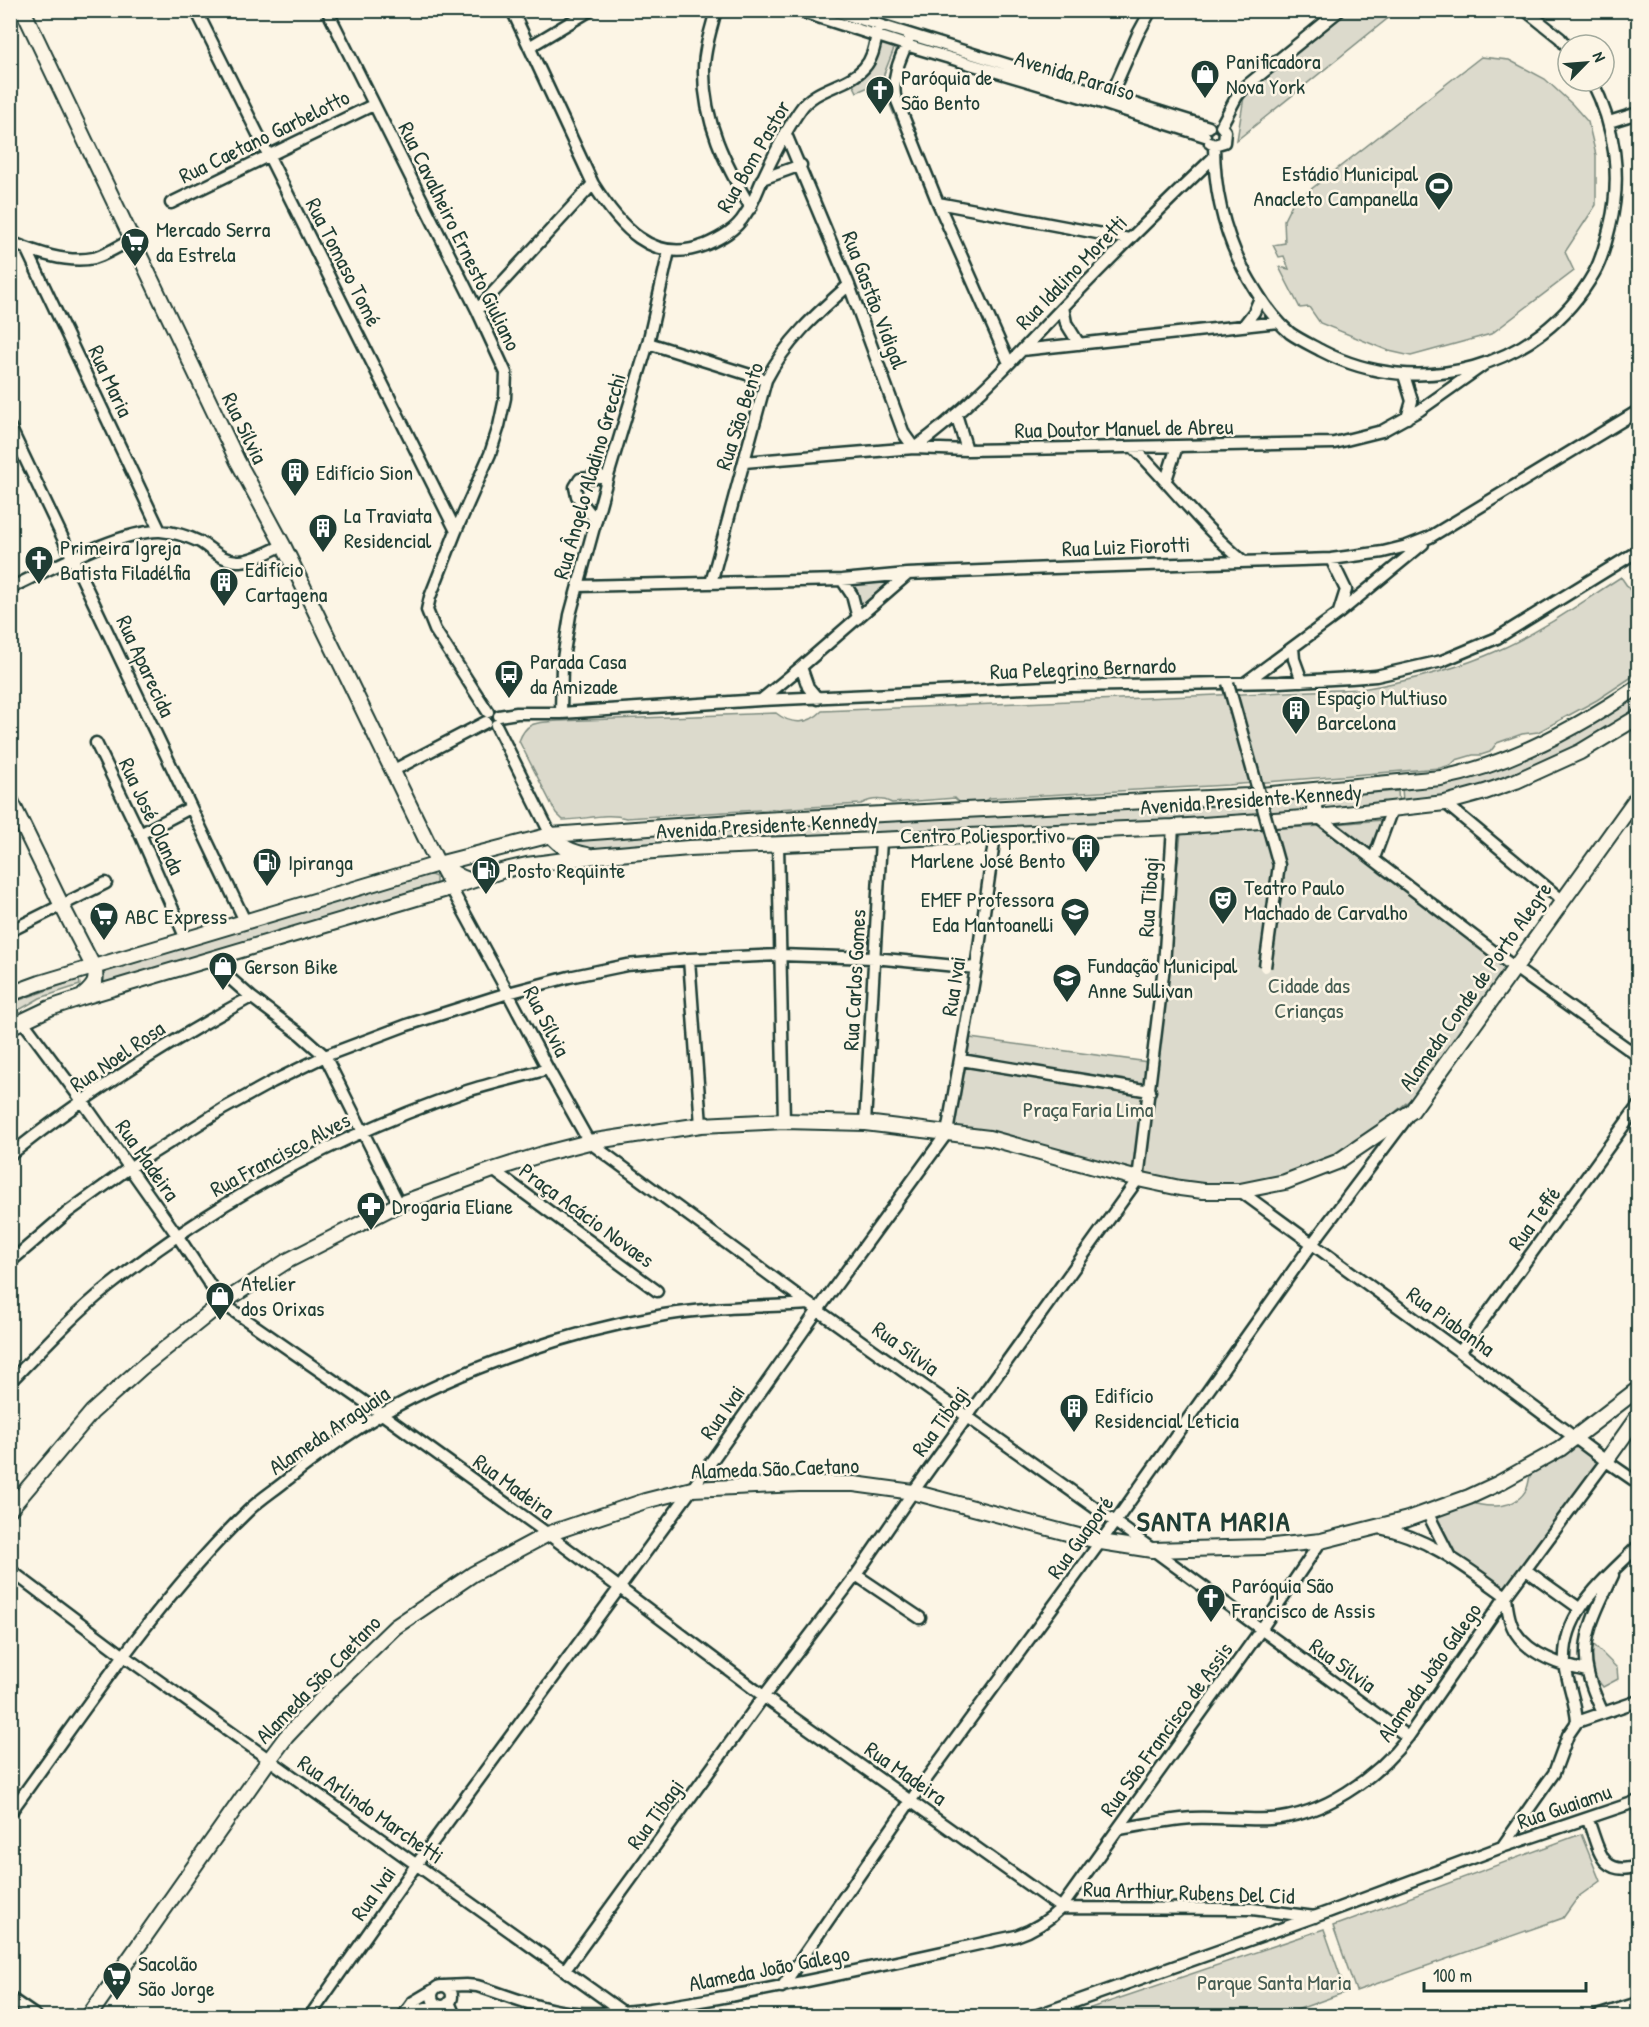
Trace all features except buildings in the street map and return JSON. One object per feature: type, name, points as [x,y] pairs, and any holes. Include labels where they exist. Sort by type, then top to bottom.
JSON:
[{"type":"main road","name":"Rua Sílvia","points":[[23,10],[237,460],[283,545],[438,864]]},
{"type":"main road","name":"Avenida Presidente Kennedy","points":[[10,994],[245,921],[438,864],[551,834],[761,820],[1249,796],[1441,778],[1461,774],[1527,749],[1601,712],[1638,687]]},
{"type":"main road","name":"Avenida Presidente Kennedy","points":[[14,1022],[83,997],[527,865],[595,856],[688,848],[1173,827],[1318,817],[1445,803],[1516,781],[1580,752],[1638,717]]},
{"type":"main road","points":[[1391,784],[1394,795],[1392,809]]},
{"type":"main road","points":[[1318,817],[1314,806],[1326,789]]},
{"type":"main road","name":"Alameda Conde de Porto Alegre","points":[[10,1509],[92,1412],[141,1368],[222,1302],[287,1261],[399,1204],[493,1170],[589,1142],[701,1125],[784,1121],[865,1123],[989,1138],[1138,1179],[1203,1191],[1240,1191],[1286,1182],[1336,1162],[1412,1111],[1638,796]]},
{"type":"main road","points":[[10,799],[94,968],[97,977],[95,985],[83,997]]},
{"type":"main road","points":[[551,834],[566,849],[595,856]]},
{"type":"main road","points":[[527,865],[548,851],[552,843],[551,834]]},
{"type":"main road","points":[[438,864],[471,880]]},
{"type":"main road","name":"Alameda São Caetano","points":[[89,2016],[268,1760],[286,1737],[331,1689],[395,1627],[473,1574],[548,1534],[692,1489],[854,1484],[913,1492],[1101,1542],[1152,1550],[1264,1547],[1321,1541],[1427,1512],[1497,1484],[1576,1438],[1638,1389]]},
{"type":"main road","points":[[1606,1461],[1638,1416]]},
{"type":"street","name":"Rua Tomaso Tomé","points":[[196,10],[456,531]]},
{"type":"street","name":"Rua Cavalheiro Ernesto Giuliano","points":[[327,10],[503,364],[507,383],[499,426],[490,454],[430,597],[427,610],[435,630],[492,719],[551,834]]},
{"type":"street","points":[[512,10],[593,184],[619,222],[633,234],[656,247],[669,251]]},
{"type":"street","points":[[529,47],[591,10]]},
{"type":"street","points":[[716,10],[704,69],[709,117],[715,140],[725,163],[751,208]]},
{"type":"street","name":"Avenida Paraíso","points":[[796,10],[878,30]]},
{"type":"street","name":"Avenida Paraíso","points":[[831,10],[908,40],[1207,131]]},
{"type":"street","points":[[1109,100],[1151,10]]},
{"type":"street","points":[[1221,126],[1237,96],[1245,87],[1340,10]]},
{"type":"street","points":[[1525,10],[1556,36]]},
{"type":"street","name":"Rua Bom Pastor","points":[[669,251],[685,251],[717,239],[735,227],[751,208],[762,179],[801,107],[813,97],[864,69],[876,45],[878,30]]},
{"type":"street","points":[[908,40],[896,70],[893,83],[895,96],[938,203],[1009,363]]},
{"type":"street","points":[[1214,145],[1217,192],[1227,236],[1260,298],[1279,322],[1291,333],[1333,357],[1357,367],[1404,375],[1442,373],[1485,364],[1512,352],[1537,336],[1576,300],[1595,272],[1607,240],[1615,206],[1616,172],[1609,122],[1597,93]]},
{"type":"street","name":"Rua Caetano Garbelotto","points":[[171,203],[373,105]]},
{"type":"street","points":[[1609,122],[1638,113]]},
{"type":"street","points":[[1215,124],[1221,126],[1226,131],[1221,144],[1214,145],[1208,142],[1207,131],[1215,124]]},
{"type":"street","name":"Rua Gastão Vidigal","points":[[786,132],[849,285],[904,434],[914,448]]},
{"type":"street","name":"Rua Idalino Moretti","points":[[914,448],[935,433],[1009,363],[1129,238],[1214,157]]},
{"type":"street","points":[[762,179],[801,165]]},
{"type":"street","points":[[477,310],[593,184]]},
{"type":"street","points":[[938,203],[1129,238]]},
{"type":"street","points":[[10,242],[56,256],[84,259],[104,254],[132,239]]},
{"type":"street","name":"Rua Maria","points":[[26,248],[160,531]]},
{"type":"street","name":"Rua Ângelo Aladino Grecchi","points":[[561,713],[562,665],[578,586],[648,343],[669,251]]},
{"type":"street","name":"Rua São Bento","points":[[711,583],[766,380],[775,362],[800,331],[818,311],[849,285]]},
{"type":"street","points":[[1244,325],[1254,312],[1260,298]]},
{"type":"street","points":[[1063,307],[1066,323],[1079,344]]},
{"type":"street","points":[[1022,350],[1279,322]]},
{"type":"street","points":[[648,343],[766,380]]},
{"type":"street","name":"Rua Doutor Manuel de Abreu","points":[[744,462],[914,448],[967,450],[1334,443],[1382,431],[1407,418],[1485,364]]},
{"type":"street","points":[[1404,375],[1412,401],[1407,418]]},
{"type":"street","name":"Rua Luiz Fiorotti","points":[[578,586],[843,580],[907,574],[1332,559],[1383,552],[1430,537],[1638,411]]},
{"type":"street","points":[[956,414],[967,450]]},
{"type":"street","name":"Rua Aparecida","points":[[10,427],[245,921]]},
{"type":"street","points":[[1166,480],[1178,446]]},
{"type":"street","points":[[1134,448],[1221,542],[1243,561]]},
{"type":"street","points":[[596,521],[577,496],[575,487],[580,479],[608,476]]},
{"type":"street","points":[[10,588],[127,536],[160,531],[186,536],[232,561],[252,559],[283,545]]},
{"type":"street","points":[[1246,682],[1339,613],[1430,537]]},
{"type":"street","name":"Rua Pelegrino Bernardo","points":[[392,771],[492,719],[517,713],[561,713],[761,700],[1071,686],[1302,681],[1376,675],[1442,661],[1474,649],[1497,638],[1638,551]]},
{"type":"street","points":[[1332,559],[1346,590],[1339,613]]},
{"type":"street","points":[[761,700],[907,574]]},
{"type":"street","points":[[843,580],[852,595],[858,618]]},
{"type":"street","points":[[1293,648],[1302,681]]},
{"type":"street","points":[[801,667],[808,687],[818,699]]},
{"type":"street","points":[[1228,683],[1280,865],[1265,967]]},
{"type":"street","name":"Rua José Olanda","points":[[96,743],[140,834],[186,939]]},
{"type":"street","points":[[1445,803],[1562,900]]},
{"type":"street","points":[[140,834],[190,808]]},
{"type":"street","points":[[1374,858],[1392,809]]},
{"type":"street","points":[[1318,817],[1515,968],[1638,1056]]},
{"type":"street","name":"Rua Tibagi","points":[[565,1970],[764,1696],[856,1575],[1138,1179],[1164,966],[1173,827]]},
{"type":"street","name":"Rua Ivai","points":[[310,2016],[416,1865],[692,1489],[813,1307],[947,1133],[976,968],[994,835]]},
{"type":"street","name":"Rua Carlos Gomes","points":[[865,1123],[881,840]]},
{"type":"street","points":[[778,844],[784,1121]]},
{"type":"street","name":"Rua Sílvia","points":[[438,864],[589,1142],[813,1307],[1115,1522],[1408,1737]]},
{"type":"street","points":[[10,930],[106,883]]},
{"type":"street","points":[[10,1262],[68,1212],[129,1168],[223,1109],[325,1056],[417,1022],[508,993],[569,976],[627,965],[689,959],[780,955],[874,958],[976,968]]},
{"type":"street","points":[[689,959],[701,1125]]},
{"type":"street","points":[[209,960],[325,1056],[399,1204]]},
{"type":"street","name":"Rua Noel Rosa","points":[[10,1155],[83,1102],[189,1031],[251,997]]},
{"type":"street","name":"Rua Madeira","points":[[14,1022],[83,1102],[222,1302],[382,1414],[548,1534],[764,1696],[1061,1908]]},
{"type":"street","points":[[961,1060],[1150,1091]]},
{"type":"street","name":"Rua Francisco Alves","points":[[10,1382],[107,1288],[177,1235],[226,1203],[285,1169],[362,1131],[466,1092],[548,1069]]},
{"type":"street","name":"Rua Teffé","points":[[1460,1352],[1638,1106]]},
{"type":"street","name":"Rua Guaporé","points":[[782,1986],[911,1800],[1101,1542],[1312,1244],[1412,1111]]},
{"type":"street","name":"Praça Acácio Novaes","points":[[493,1170],[657,1291]]},
{"type":"street","name":"Rua Piabanha","points":[[1240,1191],[1638,1483]]},
{"type":"street","name":"Alameda Araguaia","points":[[10,1813],[124,1656],[200,1562],[250,1509],[313,1459],[382,1414],[453,1379],[516,1355],[599,1329],[664,1315],[813,1307]]},
{"type":"street","name":"Alameda João Galego","points":[[1119,1829],[1191,1818],[1269,1819],[1300,1814],[1345,1792],[1370,1776],[1392,1758],[1408,1737],[1506,1596],[1606,1461]]},
{"type":"street","points":[[1427,1512],[1450,1557]]},
{"type":"street","points":[[1377,1527],[1414,1537],[1450,1557],[1506,1596],[1510,1620],[1523,1643],[1565,1665],[1587,1671]]},
{"type":"street","name":"Rua São Francisco de Assis","points":[[1061,1908],[1321,1541]]},
{"type":"street","points":[[1577,1722],[1565,1665],[1568,1636],[1579,1608],[1638,1546]]},
{"type":"street","points":[[1603,1713],[1587,1671],[1586,1653],[1593,1618],[1617,1568]]},
{"type":"street","name":"Rua Arlindo Marchetti","points":[[10,1570],[268,1760],[623,2012]]},
{"type":"street","points":[[1526,1570],[1579,1608]]},
{"type":"street","points":[[856,1575],[920,1618]]},
{"type":"street","points":[[1502,1847],[1554,1773],[1568,1735],[1577,1722],[1638,1701]]},
{"type":"street","name":"Rua Guaiamu","points":[[1035,2016],[1315,1917],[1502,1847],[1588,1820],[1638,1801]]},
{"type":"street","points":[[1588,1820],[1602,1857],[1608,1865],[1621,1871],[1638,1866]]},
{"type":"street","name":"Alameda João Galego","points":[[439,1988],[459,1985],[477,1986],[560,2011],[623,2012],[674,2007],[1016,1936],[1042,1924],[1061,1908]]},
{"type":"street","name":"Rua Arthiur Rubens Del Cid","points":[[1061,1908],[1252,1909],[1315,1917]]},
{"type":"street","points":[[404,2016],[445,2003],[477,1986]]},
{"type":"street","points":[[404,2016],[413,2002],[439,1988],[450,1990],[445,2003]]},
{"type":"street","points":[[439,1988],[432,1999],[445,2003],[453,2016]]},
{"type":"street","points":[[10,1998],[36,2016]]},
{"type":"street","points":[[1598,2016],[1638,2003]]},
{"type":"green space","points":[[1349,11],[1397,11],[1237,140],[1244,97],[1320,31]]},
{"type":"green space","points":[[889,43],[895,46],[884,74],[884,84],[902,128],[899,126],[880,82],[857,92],[853,84],[866,73],[881,45]]},
{"type":"green space","name":"Estádio Municipal Anacleto Campanella","points":[[1481,57],[1509,60],[1545,79],[1556,89],[1556,93],[1560,93],[1588,122],[1596,155],[1596,205],[1565,252],[1574,271],[1491,334],[1411,356],[1389,351],[1320,323],[1309,307],[1300,308],[1279,267],[1289,269],[1284,256],[1279,257],[1273,245],[1285,243],[1284,220],[1292,204]]},
{"type":"green space","points":[[1621,577],[1638,602],[1638,673],[1597,700],[1538,732],[1522,734],[1497,743],[1490,752],[1456,760],[1451,765],[1440,768],[1228,785],[990,798],[961,804],[955,798],[892,803],[876,800],[861,804],[626,818],[603,816],[563,820],[556,813],[519,741],[530,726],[558,721],[776,713],[788,720],[799,722],[811,719],[822,711],[1362,689],[1432,674],[1499,650],[1546,625]]},
{"type":"green space","points":[[897,581],[862,610],[852,583]]},
{"type":"green space","points":[[1638,692],[1638,712],[1606,734],[1520,772],[1450,798],[1403,803],[1402,787],[1447,784],[1513,759]]},
{"type":"green space","points":[[1398,791],[1399,804],[1347,811],[578,849],[570,846],[575,840],[582,838],[776,823]]},
{"type":"green space","points":[[1382,820],[1373,852],[1336,824]]},
{"type":"green space","name":"Cidade das Crianças","points":[[1324,826],[1505,968],[1418,1093],[1351,1149],[1288,1175],[1232,1189],[1144,1178],[1181,833]]},
{"type":"green space","points":[[428,874],[436,877],[436,884],[104,984],[104,972]]},
{"type":"green space","points":[[79,979],[80,985],[40,998],[21,1009],[11,1007],[11,1003]]},
{"type":"green space","name":"Praça Faria Lima","points":[[970,1038],[1148,1062],[1137,1177],[954,1128]]},
{"type":"green space","points":[[1577,1443],[1601,1462],[1503,1591],[1453,1557],[1431,1514],[1466,1501],[1500,1506],[1516,1501],[1527,1488],[1531,1469]]},
{"type":"green space","points":[[1593,1644],[1617,1668],[1618,1679],[1603,1687],[1589,1669]]},
{"type":"green space","points":[[1581,1834],[1600,1881],[1578,1897],[1563,1918],[1356,1991],[1333,1926]]},
{"type":"green space","name":"Parque Santa Maria","points":[[1324,1929],[1346,1992],[1280,2016],[1067,2016]]},
{"type":"place","name":"Panificadora Nova York","points":[[1205,100]]},
{"type":"place","name":"Paróquia de São Bento","points":[[880,116]]},
{"type":"place","name":"Estádio Municipal Anacleto Campanella","points":[[1439,212]]},
{"type":"place","name":"Mercado Serra da Estrela","points":[[135,268]]},
{"type":"place","name":"Edifício Sion","points":[[295,498]]},
{"type":"place","name":"La Traviata Residencial","points":[[323,554]]},
{"type":"place","name":"Primeira Igreja Batista Filadélfia","points":[[39,586]]},
{"type":"place","name":"Edifício Cartagena","points":[[224,608]]},
{"type":"place","name":"Parada Casa da Amizade","points":[[509,700]]},
{"type":"place","name":"Espaçio Multiuso Barcelona","points":[[1296,736]]},
{"type":"place","name":"Centro Poliesportivo Marlene José Bento","points":[[1086,874]]},
{"type":"place","name":"Ipiranga","points":[[267,888]]},
{"type":"place","name":"Posto Requinte","points":[[486,896]]},
{"type":"place","name":"Teatro Paulo Machado de Carvalho","points":[[1223,926]]},
{"type":"place","name":"EMEF Professora Eda Mantoanelli","points":[[1075,938]]},
{"type":"place","name":"ABC Express","points":[[104,942]]},
{"type":"place","name":"Gerson Bike","points":[[223,992]]},
{"type":"place","name":"Fundação Municipal Anne Sullivan","points":[[1067,1004]]},
{"type":"place","name":"Drogaria Eliane","points":[[371,1232]]},
{"type":"place","name":"Atelier dos Orixas","points":[[220,1322]]},
{"type":"place","name":"Edifício Residencial Leticia","points":[[1074,1434]]},
{"type":"place","name":"Paróquia São Francisco de Assis","points":[[1211,1624]]},
{"type":"place","name":"Sacolão São Jorge","points":[[117,2002]]},
{"type":"district","name":"SANTA MARIA","points":[[1214,1521]]}]
